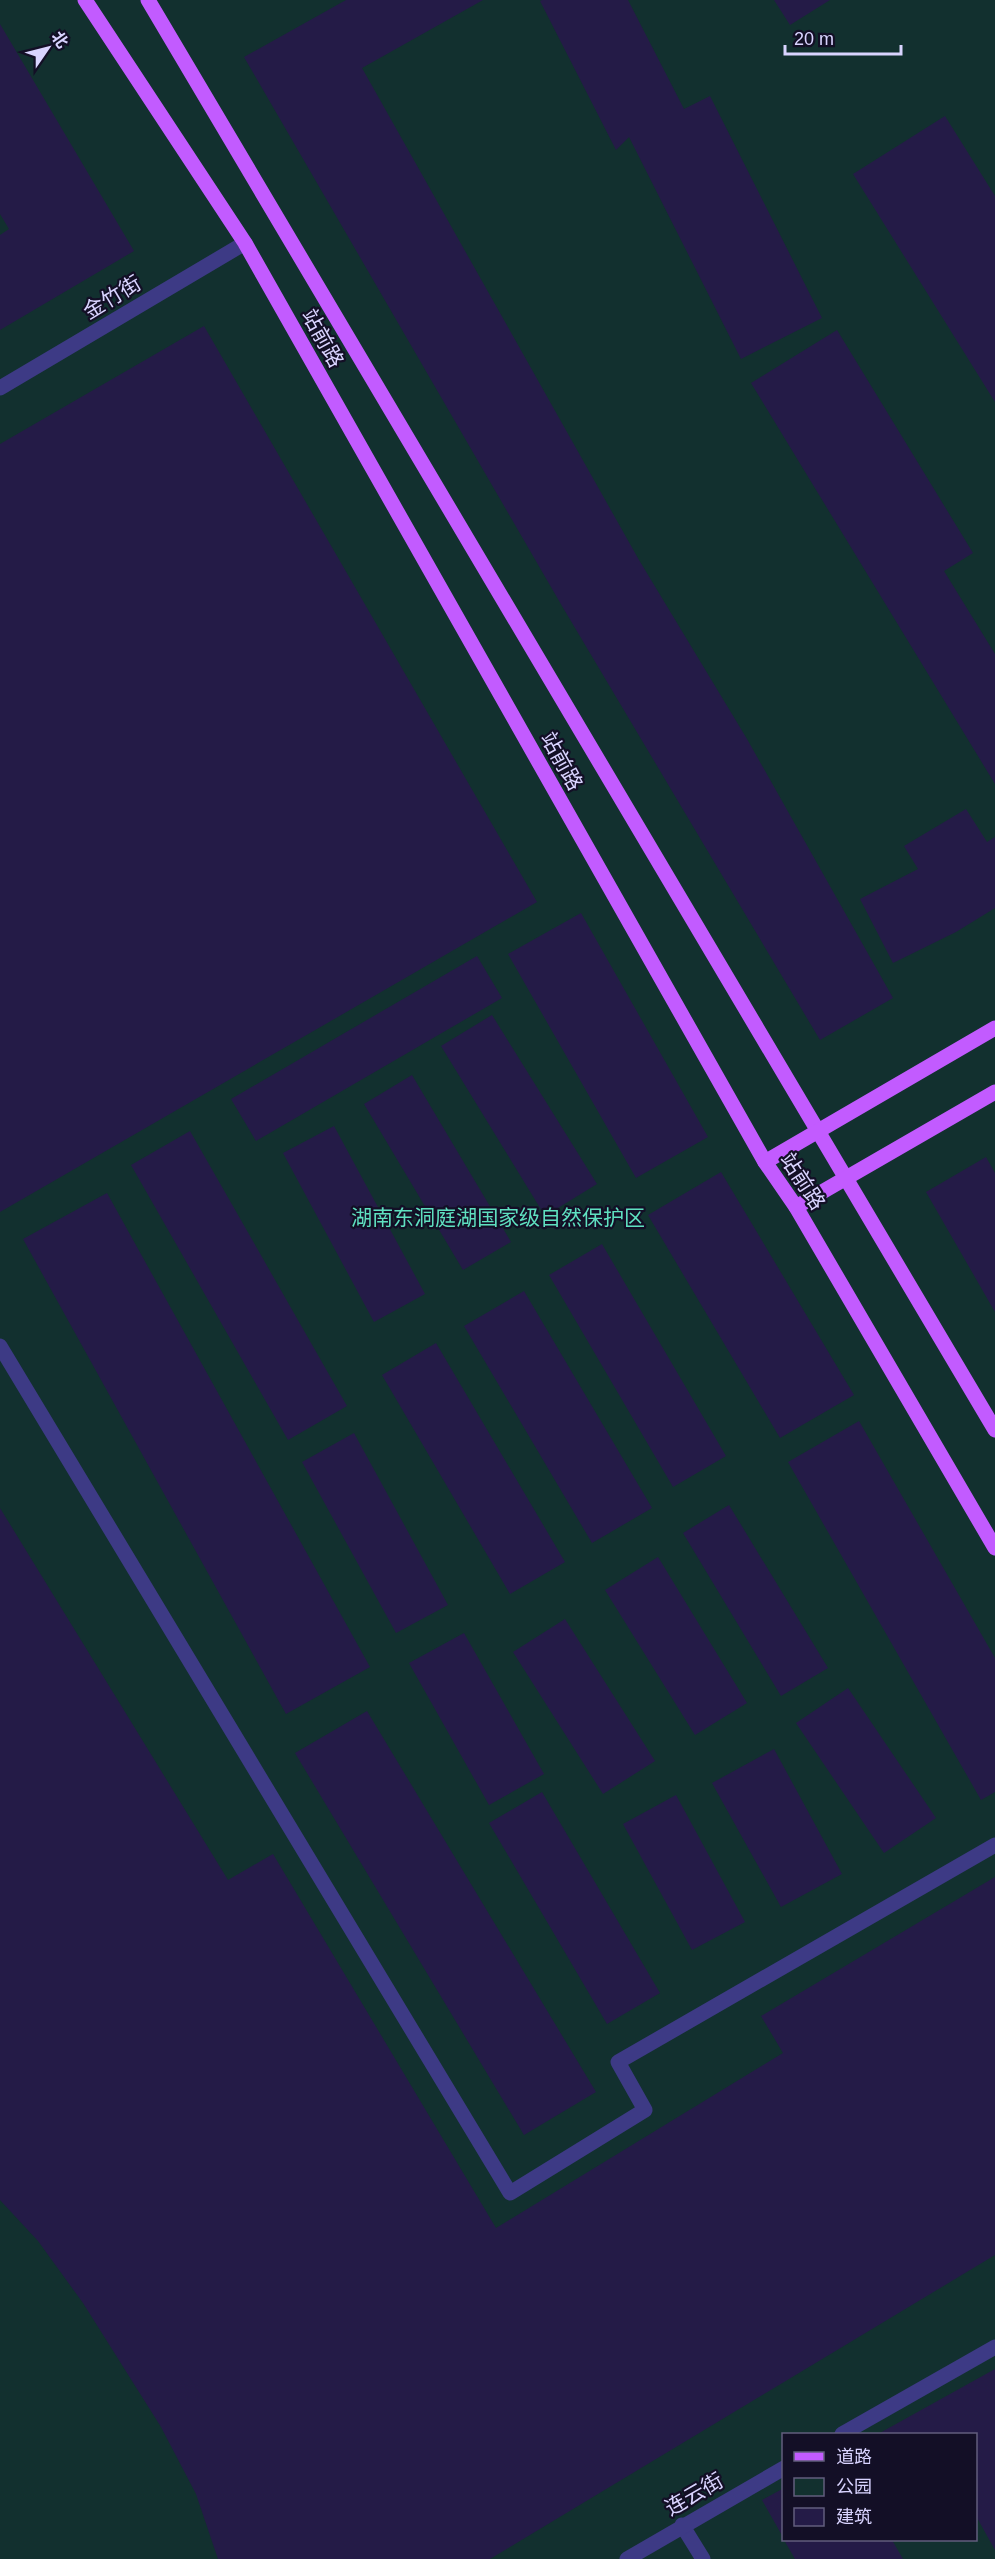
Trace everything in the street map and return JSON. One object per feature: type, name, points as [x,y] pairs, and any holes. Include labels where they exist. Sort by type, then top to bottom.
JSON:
[{"type":"main road","name":"站前路","points":[[85,0],[245,243],[765,1162],[796,1207],[995,1548]]},
{"type":"main road","name":"站前路","points":[[148,0],[995,1430]]},
{"type":"main road","points":[[765,1162],[995,1028]]},
{"type":"main road","points":[[796,1207],[995,1092]]},
{"type":"street","name":"金竹街","points":[[0,388],[245,243]]},
{"type":"street","points":[[0,1346],[510,2193],[645,2110],[618,2062],[995,1845]]},
{"type":"street","points":[[844,2433],[995,2347]]},
{"type":"street","name":"连云街","points":[[627,2559],[782,2469]]},
{"type":"street","points":[[682,2525],[703,2559]]},
{"type":"green space","name":"湖南东洞庭湖国家级自然保护区","points":[[0,0],[995,0],[995,2559],[0,2559]]},
{"type":"building","points":[[346,0],[483,0],[362,68],[639,560],[747,739],[893,998],[820,1040],[562,606],[244,57]]},
{"type":"building","points":[[628,0],[684,109],[710,96],[822,318],[741,359],[629,137],[616,150],[540,1]]},
{"type":"building","points":[[774,0],[830,0],[790,25]]},
{"type":"building","points":[[0,24],[134,251],[0,330],[0,235],[9,229],[0,214]]},
{"type":"building","points":[[945,116],[995,196],[995,402],[853,174]]},
{"type":"building","points":[[204,326],[537,902],[0,1212],[0,444]]},
{"type":"building","points":[[837,330],[973,553],[944,571],[995,654],[995,784],[751,383]]},
{"type":"building","points":[[966,809],[987,842],[995,837],[995,908],[956,932],[893,963],[860,899],[918,869],[904,846]]},
{"type":"building","points":[[581,913],[708,1137],[636,1178],[508,954]]},
{"type":"building","points":[[477,956],[502,998],[256,1141],[231,1099]]},
{"type":"building","points":[[492,1015],[597,1184],[545,1216],[441,1046]]},
{"type":"building","points":[[412,1075],[511,1242],[463,1270],[364,1104]]},
{"type":"building","points":[[334,1126],[425,1294],[374,1322],[283,1153]]},
{"type":"building","points":[[190,1131],[347,1406],[288,1440],[131,1165]]},
{"type":"building","points":[[986,1157],[995,1173],[995,1312],[926,1192]]},
{"type":"building","points":[[721,1172],[854,1395],[780,1438],[648,1215]]},
{"type":"building","points":[[107,1193],[370,1667],[286,1714],[23,1239]]},
{"type":"building","points":[[602,1244],[726,1456],[673,1487],[549,1275]]},
{"type":"building","points":[[524,1291],[652,1508],[592,1543],[464,1326]]},
{"type":"building","points":[[436,1343],[565,1562],[510,1594],[382,1375]]},
{"type":"building","points":[[859,1421],[995,1658],[995,1792],[981,1800],[788,1462]]},
{"type":"building","points":[[354,1433],[448,1605],[396,1633],[302,1462]]},
{"type":"building","points":[[729,1505],[828,1668],[781,1696],[683,1533]]},
{"type":"building","points":[[0,1508],[228,1880],[273,1854],[496,2228],[783,2053],[761,2016],[995,1877],[995,2255],[490,2559],[218,2559],[196,2494],[161,2427],[83,2303],[38,2241],[0,2200]]},
{"type":"building","points":[[658,1557],[747,1703],[695,1735],[605,1590]]},
{"type":"building","points":[[565,1619],[655,1761],[603,1794],[513,1652]]},
{"type":"building","points":[[464,1633],[544,1774],[489,1805],[409,1663]]},
{"type":"building","points":[[848,1688],[936,1818],[884,1853],[796,1723]]},
{"type":"building","points":[[367,1711],[596,2092],[524,2135],[295,1753]]},
{"type":"building","points":[[774,1749],[842,1874],[781,1907],[712,1783]]},
{"type":"building","points":[[542,1792],[660,1993],[607,2024],[489,1823]]},
{"type":"building","points":[[676,1795],[745,1922],[692,1950],[623,1824]]},
{"type":"building","points":[[995,2369],[995,2550],[977,2518],[977,2433],[880,2433]]},
{"type":"building","points":[[782,2489],[782,2535],[762,2500]]},
{"type":"building","points":[[785,2541],[893,2541],[903,2559],[795,2559]]}]
